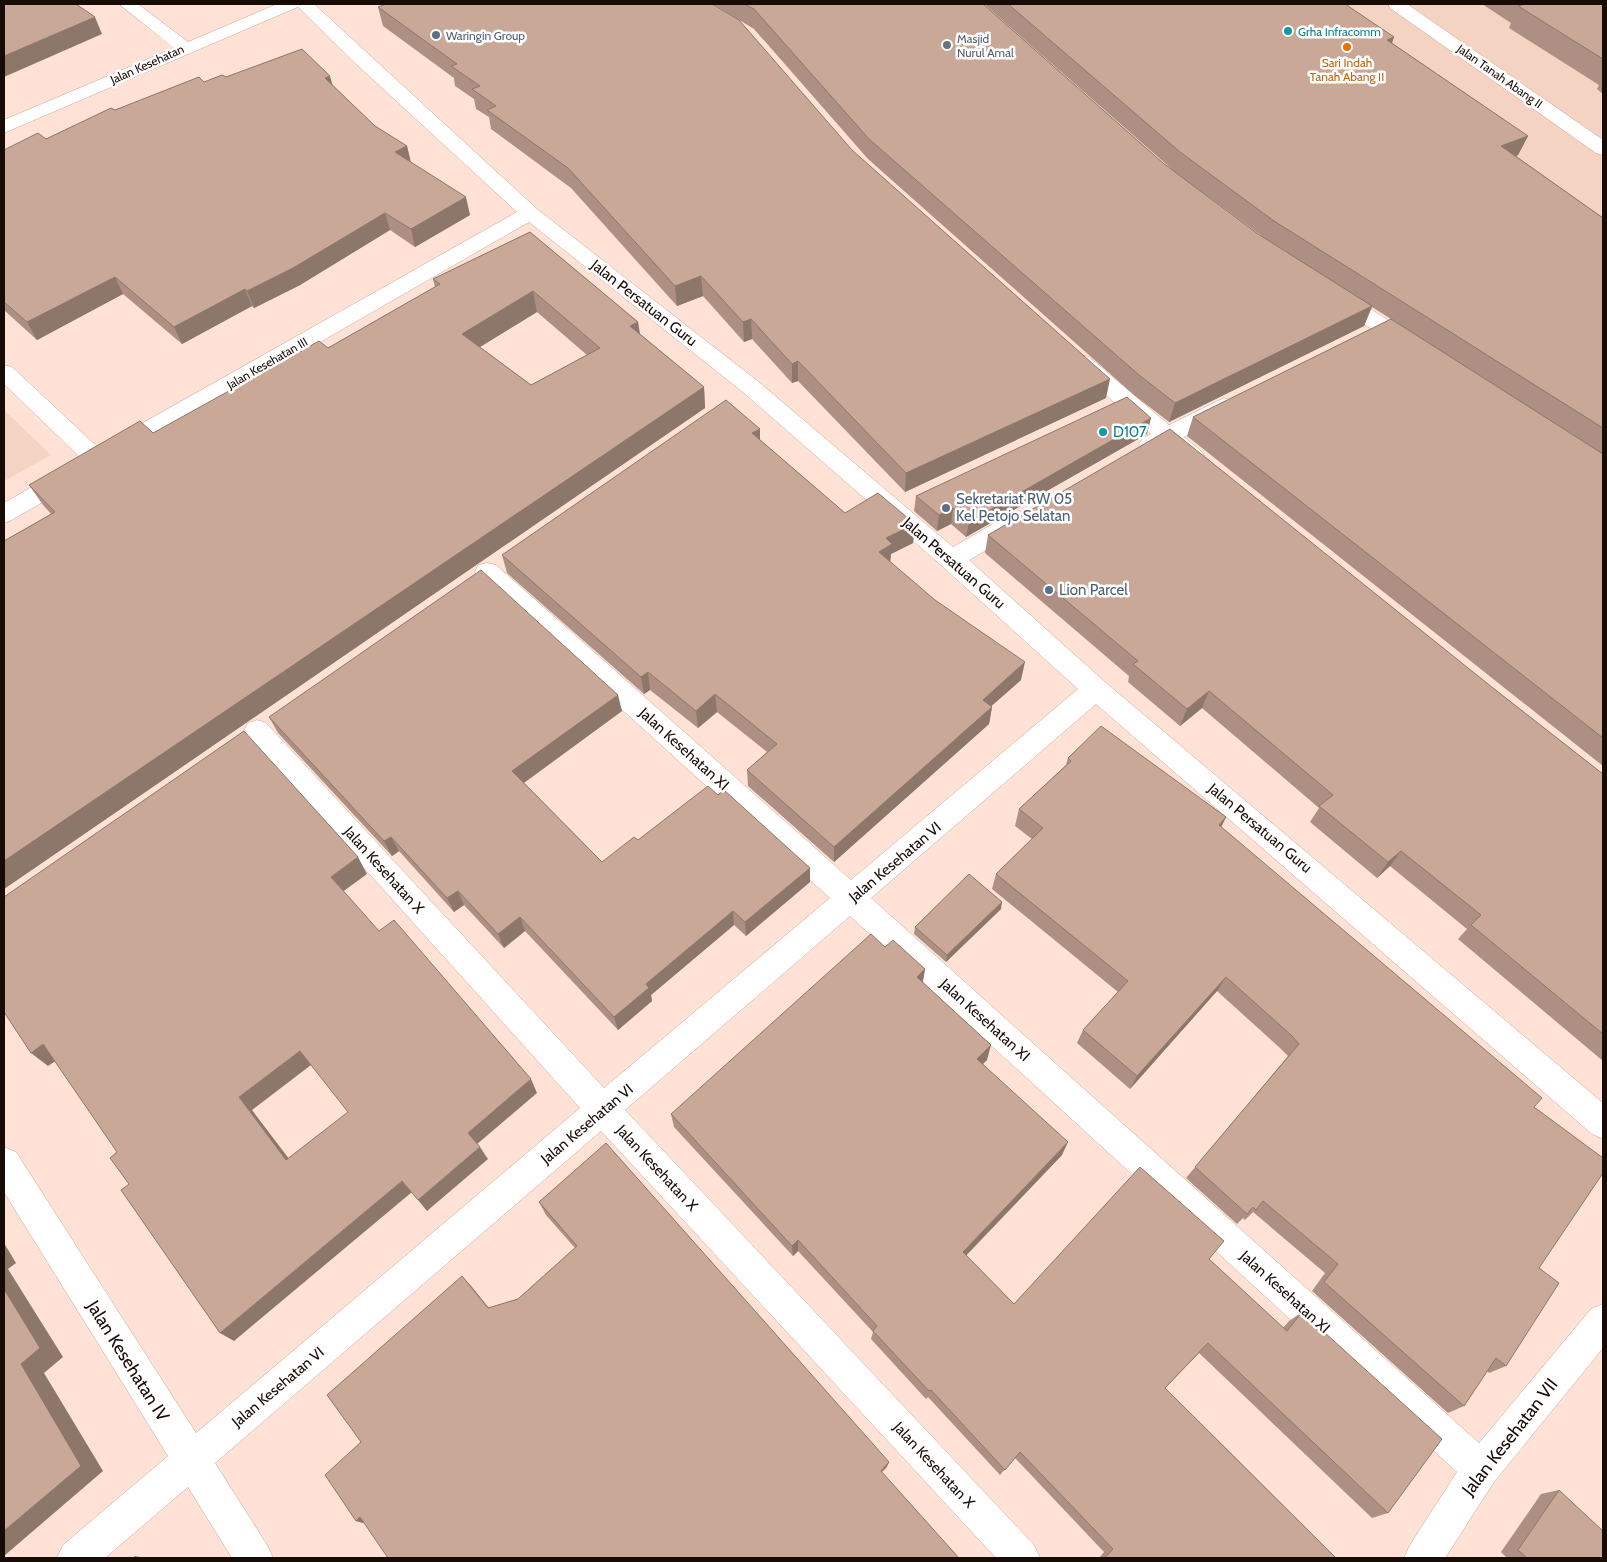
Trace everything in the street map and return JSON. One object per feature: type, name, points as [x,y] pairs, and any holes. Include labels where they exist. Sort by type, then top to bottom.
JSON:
[{"type":"street","points":[[127,4],[185,48]]},
{"type":"street","name":"Jalan Kesehatan","points":[[4,127],[291,4]]},
{"type":"street","name":"Jalan Persatuan Guru","points":[[304,4],[361,60],[530,213],[902,506],[951,559],[1096,689],[1603,1123]]},
{"type":"street","name":"Jalan Tanah Abang II","points":[[1396,4],[1603,149]]},
{"type":"street","name":"Jalan Kesehatan III","points":[[4,514],[530,213]]},
{"type":"street","points":[[1318,284],[1432,358]]},
{"type":"street","points":[[1357,340],[1383,327]]},
{"type":"street","points":[[1067,349],[1116,406],[1166,435],[1213,472]]},
{"type":"street","points":[[4,372],[97,460]]},
{"type":"street","points":[[730,405],[752,388]]},
{"type":"street","points":[[1132,455],[1166,435],[1244,396]]},
{"type":"street","points":[[951,559],[1037,509]]},
{"type":"street","name":"Jalan Kesehatan XI","points":[[488,572],[1481,1469]]},
{"type":"street","name":"Jalan Kesehatan VI","points":[[76,1558],[852,899],[1096,689]]},
{"type":"street","name":"Jalan Kesehatan X","points":[[257,731],[603,1110],[1021,1558]]},
{"type":"street","name":"Jalan Kesehatan IV","points":[[4,1163],[254,1558]]},
{"type":"street","name":"Jalan Kesehatan VII","points":[[1423,1558],[1481,1469],[1603,1321]]},
{"type":"shaded area","points":[[1130,4],[1603,4],[1603,331]]},
{"type":"shaded area","points":[[4,410],[51,455],[4,481]]},
{"type":"building","points":[[4,4],[76,4],[95,17],[4,56]]},
{"type":"building","points":[[386,4],[712,4],[739,20],[852,150],[1110,379],[906,473],[798,361],[792,364],[751,319],[743,322],[701,276],[675,286],[568,168],[487,110],[496,106],[472,89],[480,86],[451,66],[457,64],[378,7]]},
{"type":"building","points":[[744,4],[983,4],[1163,163],[1258,234],[1372,306],[1175,403],[1139,375],[869,139],[754,9]]},
{"type":"building","points":[[1008,4],[1345,4],[1394,37],[1387,40],[1528,136],[1501,146],[1603,218],[1603,428],[1274,221],[1180,152]]},
{"type":"building","points":[[1525,4],[1603,4],[1603,59],[1518,6]]},
{"type":"building","points":[[302,49],[330,76],[325,78],[375,126],[407,146],[395,152],[466,197],[411,229],[385,213],[293,268],[247,291],[245,289],[174,327],[115,277],[27,322],[4,302],[4,150],[38,133],[46,139],[111,108],[115,110],[199,77],[204,82],[222,75],[226,77]]},
{"type":"building","points":[[530,232],[638,322],[630,326],[704,387],[4,861],[4,541],[55,512],[29,485],[140,421],[153,433],[319,341],[328,348],[440,284],[433,279]],"holes":[[[533,291],[600,348],[531,385],[462,334]]]},
{"type":"building","points":[[1391,319],[1603,454],[1603,738],[1193,417]]},
{"type":"building","points":[[1127,397],[1151,418],[969,522],[953,508],[939,515],[916,496]]},
{"type":"building","points":[[726,400],[760,429],[752,433],[845,513],[878,493],[915,524],[886,538],[892,544],[879,552],[935,600],[1025,662],[983,700],[992,707],[834,847],[747,770],[777,744],[715,694],[696,711],[648,672],[641,677],[502,555]]},
{"type":"building","points":[[1170,429],[1603,774],[1603,1034],[1471,925],[1481,915],[1401,851],[1388,862],[1319,806],[1333,795],[1209,691],[1187,709],[1133,664],[1138,661],[988,535]]},
{"type":"building","points":[[481,570],[618,695],[512,771],[602,862],[634,837],[638,840],[708,786],[718,795],[724,790],[810,868],[745,922],[733,911],[646,984],[649,988],[614,1017],[520,917],[498,934],[458,891],[447,898],[391,837],[384,841],[269,717]]},
{"type":"building","points":[[1101,726],[1226,817],[1219,825],[1542,1098],[1534,1107],[1603,1158],[1603,1173],[1539,1268],[1559,1283],[1506,1366],[1496,1358],[1464,1406],[1324,1282],[1338,1264],[1263,1201],[1256,1210],[1253,1207],[1247,1214],[1195,1167],[1299,1044],[1226,977],[1137,1076],[1083,1030],[1128,981],[996,874],[1043,828],[1019,809],[1071,761],[1068,758]]},
{"type":"building","points":[[244,731],[358,857],[331,877],[379,931],[394,920],[531,1079],[468,1133],[480,1147],[418,1200],[402,1181],[220,1333],[121,1190],[129,1184],[110,1158],[117,1152],[43,1044],[31,1053],[4,1012],[4,897]],"holes":[[[300,1051],[348,1112],[286,1160],[239,1097]]]},
{"type":"building","points":[[969,874],[1002,902],[947,955],[915,927]]},
{"type":"building","points":[[871,934],[885,947],[893,940],[925,969],[917,977],[991,1045],[977,1059],[1068,1142],[963,1252],[1014,1304],[1140,1167],[1224,1241],[1209,1259],[1287,1331],[1302,1312],[1442,1439],[1388,1513],[1208,1343],[1165,1388],[1336,1558],[1105,1558],[1113,1549],[1020,1452],[1005,1470],[873,1331],[877,1326],[798,1240],[792,1246],[671,1114]]},
{"type":"building","points":[[606,1143],[889,1462],[881,1471],[959,1558],[388,1558],[360,1517],[356,1521],[325,1475],[361,1442],[327,1395],[462,1276],[488,1308],[518,1299],[577,1246],[539,1202]]},
{"type":"building","points":[[4,1289],[40,1348],[21,1364],[81,1466],[4,1531]]},
{"type":"building","points":[[1559,1490],[1603,1531],[1603,1558],[1527,1558],[1518,1550]]},
{"type":"place","name":"Grha Infracomm","points":[[1288,31]]},
{"type":"place","name":"Waringin Group","points":[[436,35]]},
{"type":"place","name":"Masjid Nurul Amal","points":[[947,45]]},
{"type":"place","name":"Sari Indah Tanah Abang II","points":[[1347,47]]},
{"type":"place","name":"D107","points":[[1103,432]]},
{"type":"place","name":"Sekretariat RW 05 Kel Petojo Selatan","points":[[946,508]]},
{"type":"place","name":"Lion Parcel","points":[[1049,590]]}]
